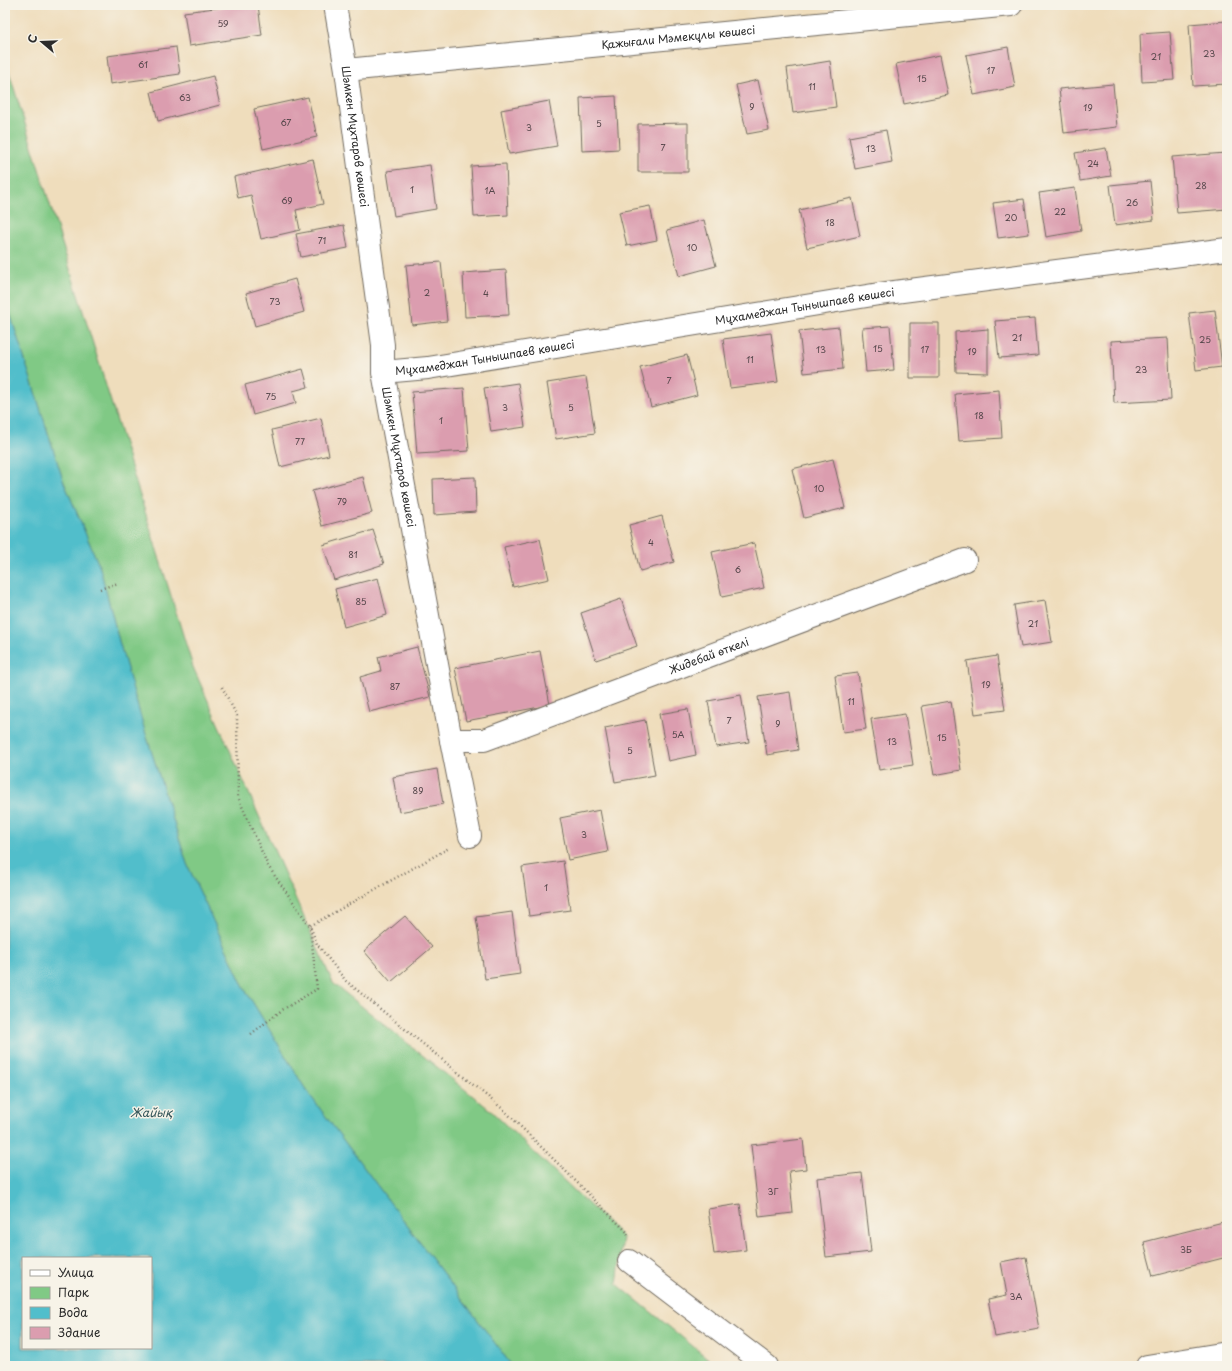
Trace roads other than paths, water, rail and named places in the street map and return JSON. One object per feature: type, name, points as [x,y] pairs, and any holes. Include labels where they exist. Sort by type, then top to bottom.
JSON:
[{"type":"street","name":"Шәмкен Мұхтаров көшесі","points":[[335,5],[346,70],[383,345],[383,372],[470,836]]},
{"type":"street","name":"Қажығали Мәмекұлы көшесі","points":[[346,70],[1011,5]]},
{"type":"street","name":"Мұхамеджан Тынышпаев көшесі","points":[[383,372],[428,368],[879,294],[1227,249]]},
{"type":"street","name":"Жидебай өткелі","points":[[451,740],[484,740],[965,560]]},
{"type":"street","points":[[629,1261],[767,1366]]},
{"type":"street","points":[[1148,1366],[1227,1353]]},
{"type":"water","name":"Жайық","points":[[5,298],[63,480],[100,568],[144,728],[187,864],[244,988],[306,1090],[512,1366],[5,1366]]}]
